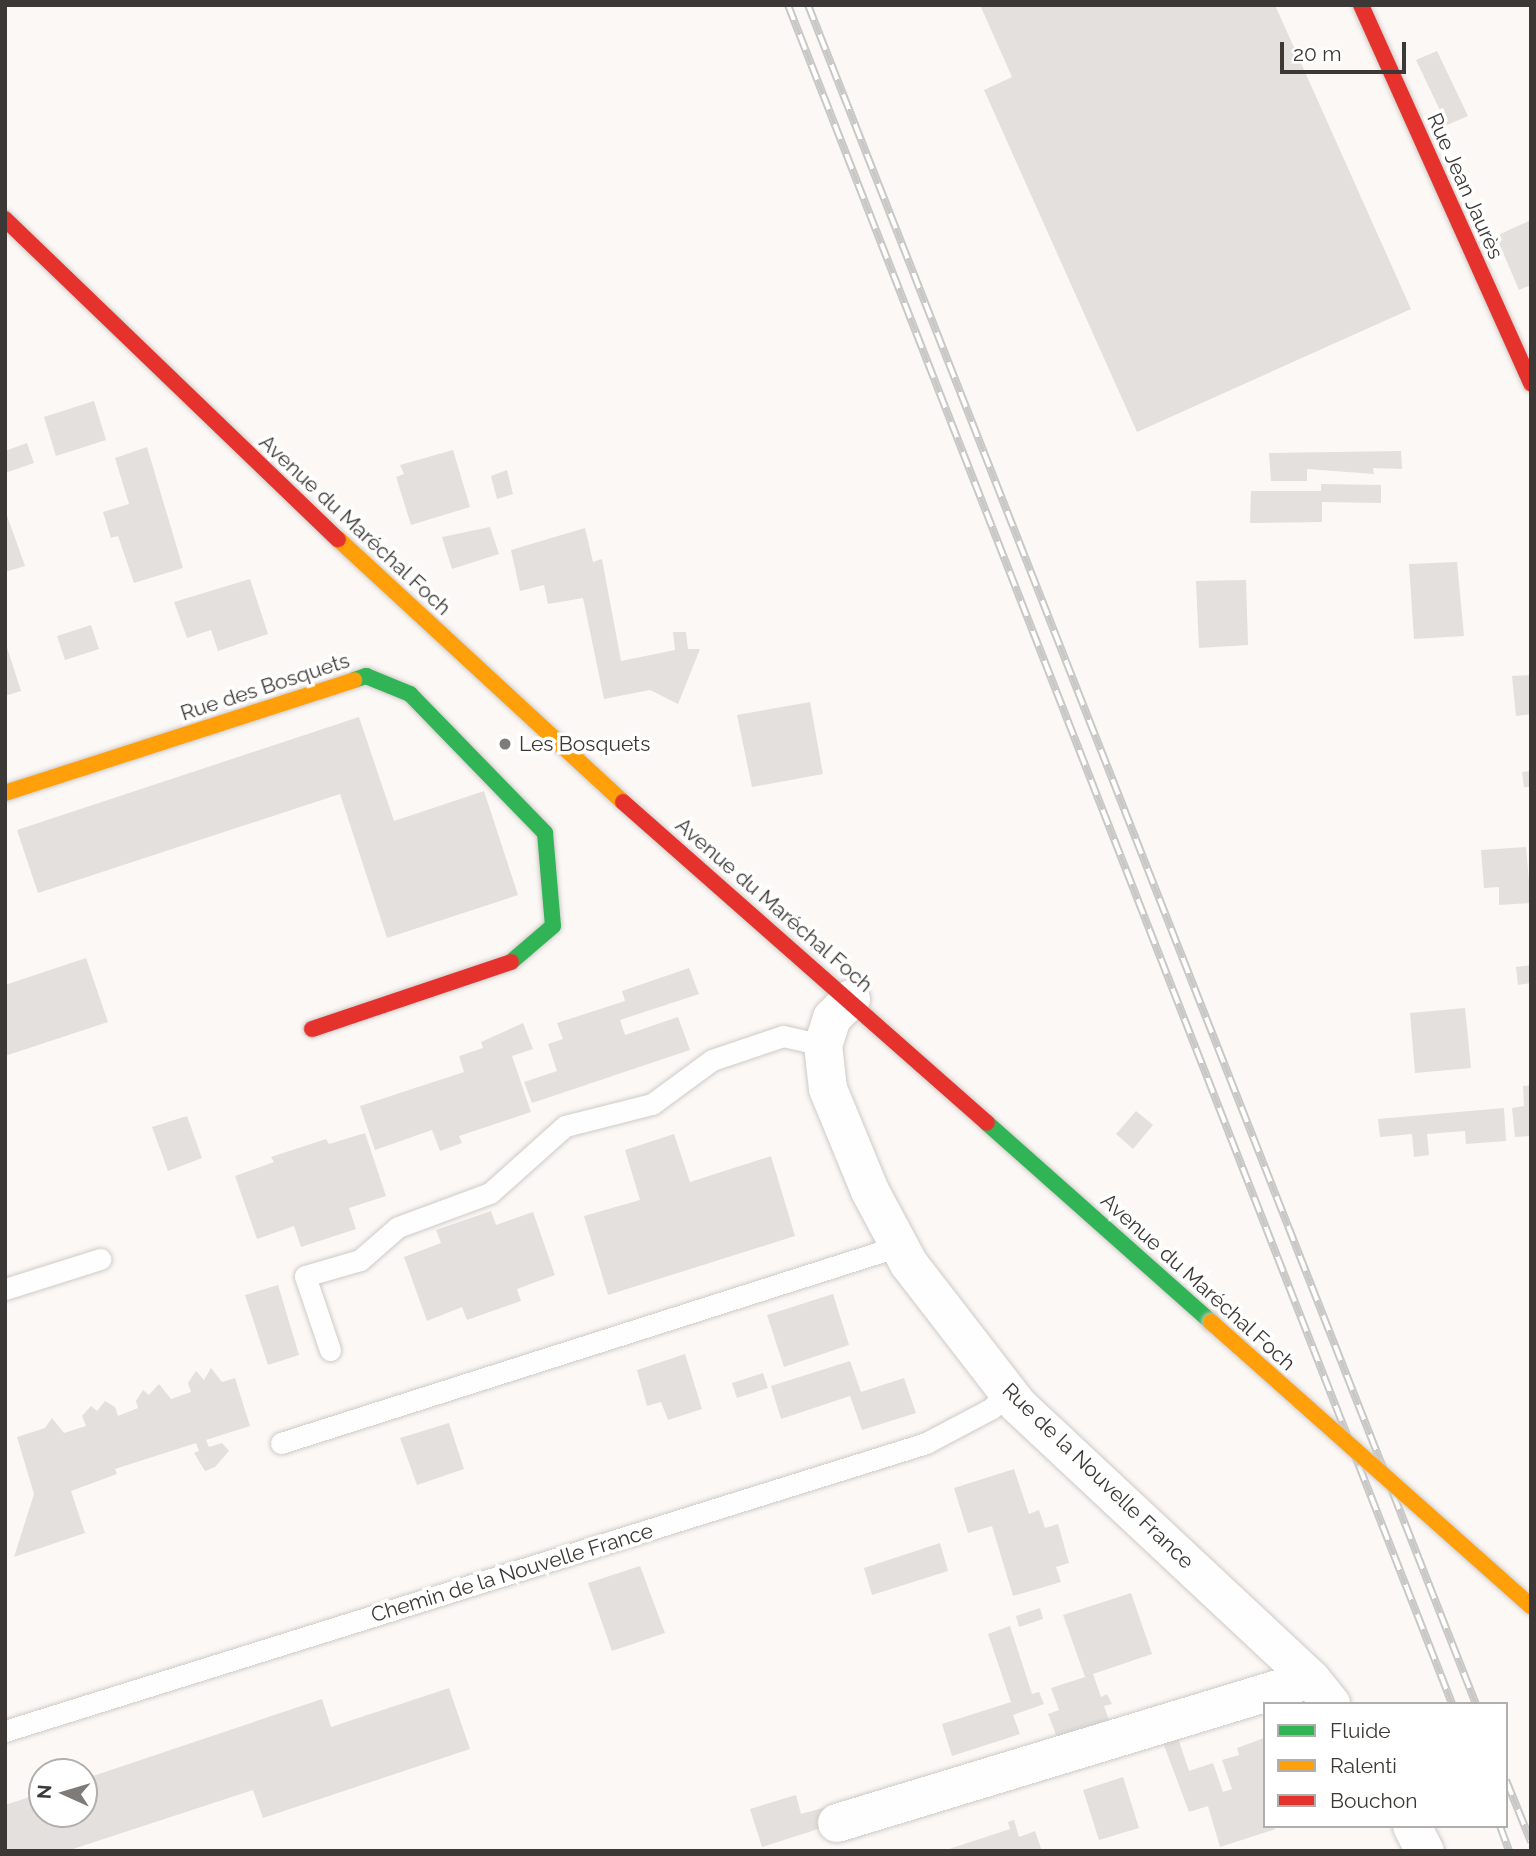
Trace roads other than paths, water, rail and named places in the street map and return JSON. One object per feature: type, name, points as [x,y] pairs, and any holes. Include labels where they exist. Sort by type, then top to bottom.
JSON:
[{"type":"main road","name":"Rue Jean Jaurès","points":[[1361,5],[1531,384]]},
{"type":"main road","name":"Avenue du Maréchal Foch","points":[[5,219],[68,284],[533,722],[851,999],[1531,1606]]},
{"type":"main road","name":"Rue des Bosquets","points":[[5,793],[366,676],[410,694],[545,834],[553,926],[519,959],[312,1029]]},
{"type":"street","name":"Rue de la Nouvelle France","points":[[851,999],[832,1017],[823,1045],[828,1089],[870,1191],[899,1246],[1009,1392],[1321,1691]]},
{"type":"street","points":[[1281,1702],[1321,1691]]},
{"type":"street","points":[[837,1823],[1263,1707]]},
{"type":"street","points":[[1413,1828],[1425,1851]]},
{"type":"lane","points":[[330,1350],[305,1276],[360,1260],[398,1227],[490,1193],[565,1126],[652,1104],[712,1060],[783,1036],[823,1045]]},
{"type":"lane","points":[[281,1443],[899,1246]]},
{"type":"lane","points":[[5,1289],[100,1259]]},
{"type":"lane","name":"Chemin de la Nouvelle France","points":[[5,1731],[926,1443],[992,1408],[1009,1392]]},
{"type":"railway","points":[[788,5],[1451,1702]]},
{"type":"railway","points":[[808,5],[1475,1702]]},
{"type":"railway","points":[[1508,1785],[1531,1842]]},
{"type":"railway","points":[[1501,1828],[1509,1851]]},
{"type":"place","name":"Les Bosquets","points":[[505,744]]}]
